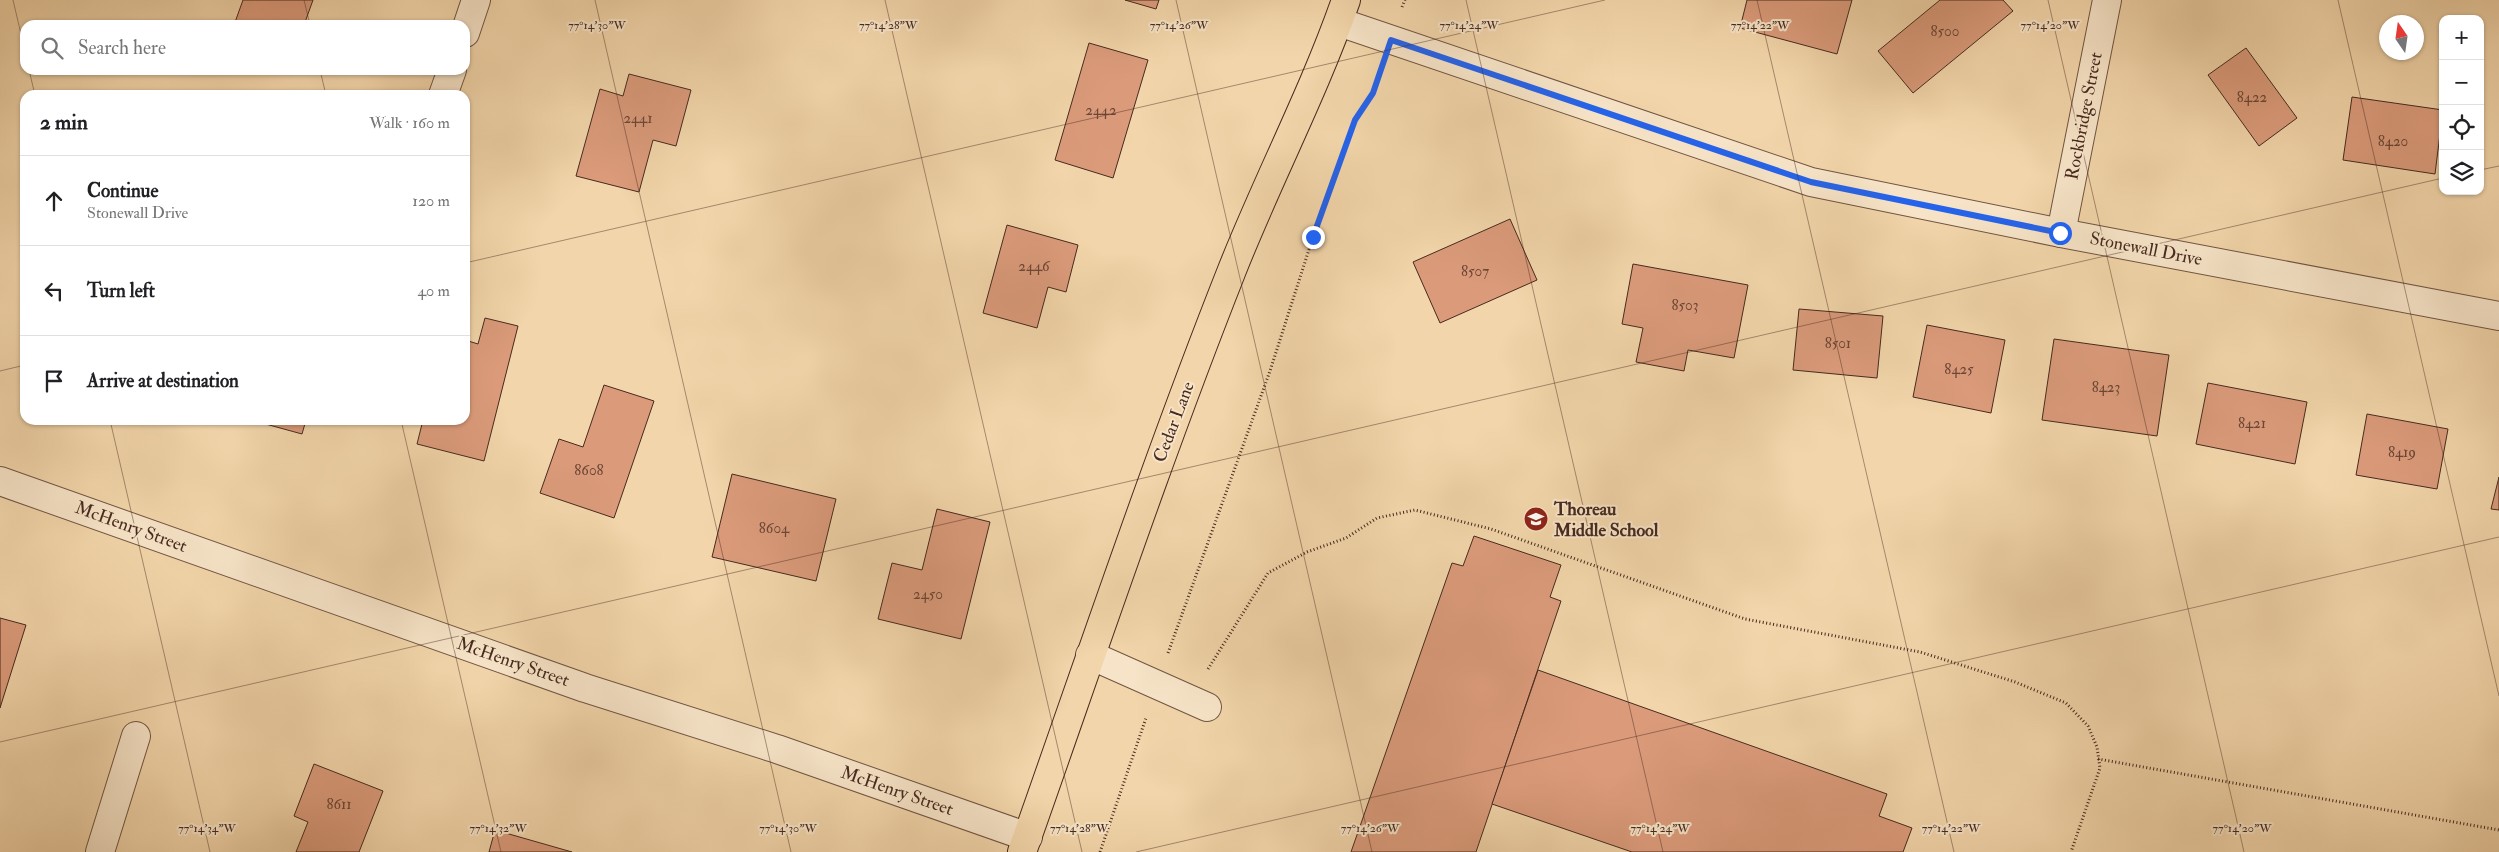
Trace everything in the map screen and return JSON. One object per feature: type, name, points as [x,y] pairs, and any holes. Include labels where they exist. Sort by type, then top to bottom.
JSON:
[{"type":"main road","name":"Cedar Lane","points":[[1025,844],[1137,520],[1233,268],[1343,11]]},
{"type":"street","points":[[469,20],[476,0]]},
{"type":"street","name":"Rockbridge Street","points":[[2060,233],[2107,0]]},
{"type":"street","name":"Stonewall Drive","points":[[1343,11],[1391,40],[1811,182],[2060,233],[2499,316]]},
{"type":"street","points":[[446,90],[450,75]]},
{"type":"street","name":"McHenry Street","points":[[0,481],[585,688],[777,749],[1025,844]]},
{"type":"street","points":[[1090,656],[1198,703]]},
{"type":"street","points":[[100,852],[136,736]]},
{"type":"path","points":[[1100,852],[1157,686],[1270,371],[1313,237],[1355,120],[1373,93],[1405,0]]},
{"type":"path","points":[[1198,703],[1268,574],[1307,552],[1346,538],[1377,518],[1415,510],[1491,529],[1745,619],[1920,652],[2015,682],[2066,703],[2088,726],[2097,747],[2100,768],[2071,852]]},
{"type":"path","points":[[2098,759],[2499,830]]},
{"type":"building","points":[[243,0],[313,0],[306,20],[236,20]]},
{"type":"building","points":[[1125,0],[1159,0],[1156,9]]},
{"type":"building","points":[[1747,0],[1852,0],[1837,54],[1740,28]]},
{"type":"building","points":[[1940,0],[2003,0],[2013,11],[1913,93],[1878,51]]},
{"type":"building","points":[[1089,43],[1148,60],[1113,178],[1055,160]]},
{"type":"building","points":[[2246,48],[2297,118],[2259,146],[2208,75]]},
{"type":"building","points":[[629,74],[691,90],[676,146],[653,140],[639,192],[576,176],[600,89],[623,96]]},
{"type":"building","points":[[2352,97],[2439,109],[2439,142],[2435,174],[2343,160]]},
{"type":"building","points":[[1510,219],[1537,280],[1440,323],[1413,262]]},
{"type":"building","points":[[1007,225],[1078,245],[1066,292],[1048,287],[1037,328],[983,313]]},
{"type":"building","points":[[1633,264],[1748,285],[1734,358],[1688,350],[1684,371],[1636,362],[1643,328],[1622,324]]},
{"type":"building","points":[[1799,309],[1883,316],[1877,378],[1793,370]]},
{"type":"building","points":[[485,318],[518,326],[484,461],[417,444],[422,425],[470,425],[470,342],[478,344]]},
{"type":"building","points":[[1927,325],[2005,340],[1991,413],[1913,397]]},
{"type":"building","points":[[2054,339],[2169,355],[2157,436],[2042,420]]},
{"type":"building","points":[[2208,383],[2307,402],[2295,464],[2196,444]]},
{"type":"building","points":[[604,385],[654,401],[614,518],[540,493],[559,439],[583,447]]},
{"type":"building","points":[[2367,414],[2448,429],[2437,489],[2356,475]]},
{"type":"building","points":[[269,425],[305,425],[302,434]]},
{"type":"building","points":[[732,474],[836,499],[816,581],[712,557]]},
{"type":"building","points":[[2499,477],[2499,510],[2491,509]]},
{"type":"building","points":[[937,509],[990,522],[961,639],[878,619],[892,563],[922,570]]},
{"type":"building","points":[[1474,536],[1561,565],[1550,597],[1561,601],[1476,852],[1351,852],[1452,563],[1463,566]]},
{"type":"building","points":[[0,618],[26,625],[0,708]]},
{"type":"building","points":[[1538,670],[1887,794],[1879,816],[1912,828],[1903,852],[1632,852],[1492,804]]},
{"type":"building","points":[[314,764],[383,791],[359,852],[296,852],[308,822],[294,816]]},
{"type":"building","points":[[495,830],[572,852],[489,852]]},
{"type":"place","name":"Thoreau Middle School","points":[[1536,519]]},
{"type":"route","points":[[1313,237],[1355,120],[1373,93],[1391,40],[1811,182],[2060,233]]}]
